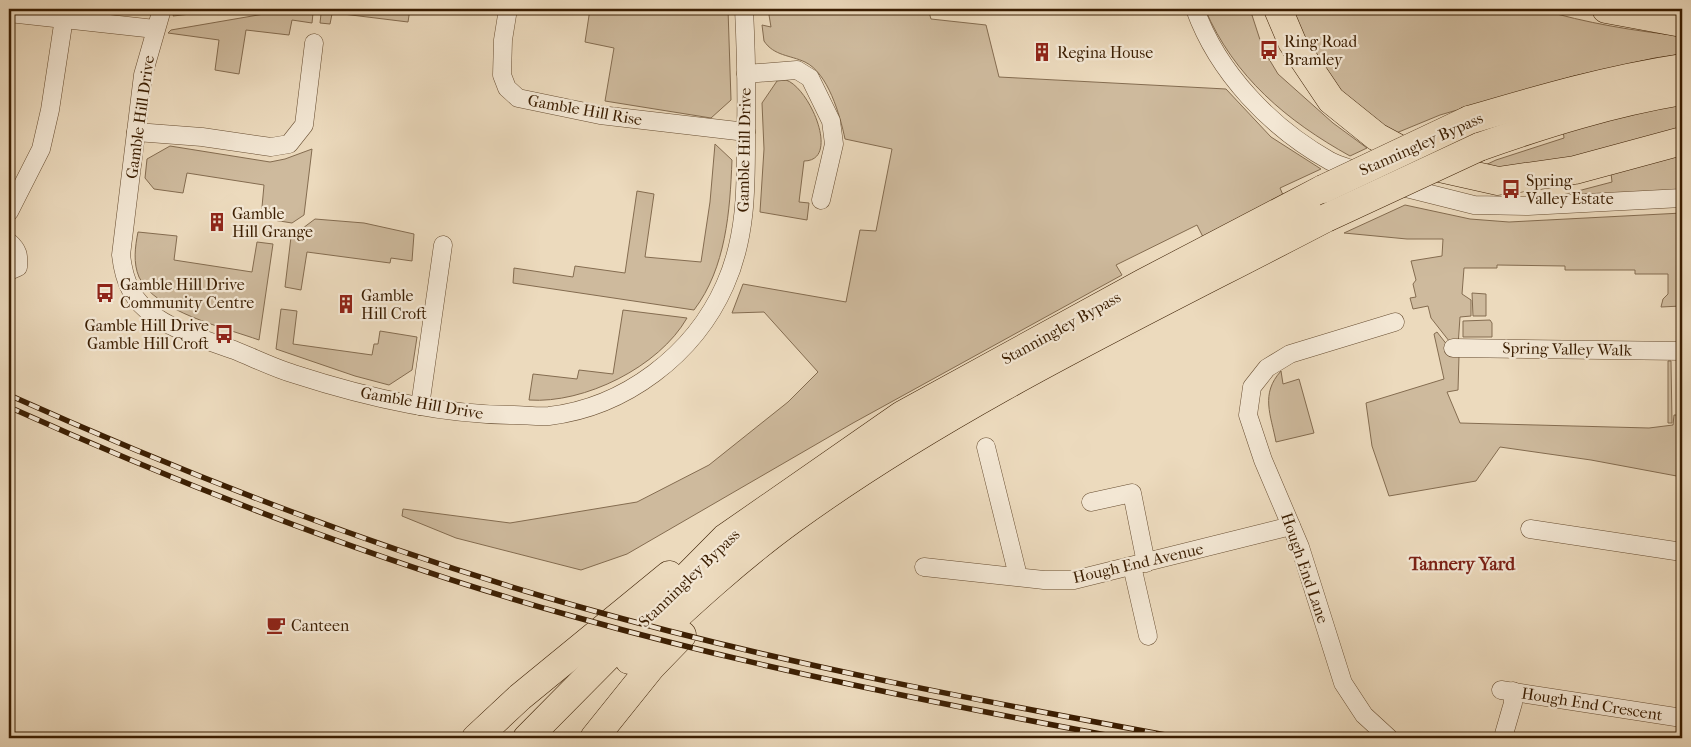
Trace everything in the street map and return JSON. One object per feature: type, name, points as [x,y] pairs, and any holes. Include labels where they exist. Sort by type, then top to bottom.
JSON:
[{"type":"main road","points":[[1278,9],[1292,42],[1331,100],[1377,136],[1431,166],[1498,180],[1574,170],[1682,141]]},
{"type":"main road","points":[[1606,9],[1682,22]]},
{"type":"main road","name":"Stanningley Bypass","points":[[527,738],[725,538],[902,415],[1143,283],[1322,189],[1469,120],[1607,81],[1682,68]]},
{"type":"main road","name":"Stanningley Bypass","points":[[553,738],[608,680],[701,594],[792,520],[906,445],[990,395],[1326,218],[1479,147],[1583,112],[1629,100],[1682,91]]},
{"type":"main road","points":[[594,738],[651,667],[792,520]]},
{"type":"main road","points":[[476,738],[520,697],[660,581],[725,538]]},
{"type":"street","name":"Gamble Hill Drive","points":[[162,9],[142,75],[121,255],[123,276],[129,291],[156,317],[205,340],[292,374],[351,391],[420,406],[482,415],[548,416],[582,408],[619,395],[656,373],[687,344],[709,316],[725,285],[738,247],[746,197],[744,9]]},
{"type":"street","name":"Gamble Hill Rise","points":[[508,9],[503,40],[502,75],[507,88],[518,98],[600,115],[746,132]]},
{"type":"street","points":[[1195,9],[1224,67],[1272,120],[1331,161],[1396,185],[1474,205],[1528,206],[1682,198]]},
{"type":"street","points":[[9,13],[155,30]]},
{"type":"street","points":[[9,212],[42,149],[64,18]]},
{"type":"street","points":[[136,132],[202,137],[271,147],[289,144],[304,126],[314,43]]},
{"type":"street","points":[[746,74],[797,70],[810,78],[831,121],[834,144],[821,200]]},
{"type":"street","points":[[9,242],[16,248],[19,256],[18,266],[9,271]]},
{"type":"street","points":[[420,406],[443,245]]},
{"type":"street","name":"Hough End Lane","points":[[1389,738],[1364,715],[1343,683],[1311,579],[1263,460],[1248,415],[1252,387],[1267,368],[1290,354],[1396,322]]},
{"type":"street","name":"Spring Valley Walk","points":[[1453,348],[1682,351]]},
{"type":"street","points":[[986,447],[1018,576]]},
{"type":"street","points":[[1090,502],[1132,493],[1148,636]]},
{"type":"street","name":"Hough End Avenue","points":[[924,567],[1044,580],[1074,580],[1291,526]]},
{"type":"street","points":[[1530,530],[1682,552]]},
{"type":"street","name":"Hough End Crescent","points":[[1504,734],[1514,703],[1507,690],[1682,718]]},
{"type":"shaded area","points":[[176,9],[234,9],[173,16]]},
{"type":"shaded area","points":[[293,9],[333,9],[330,24],[320,23],[321,14],[313,13],[312,23],[292,20],[289,35],[246,30],[239,74],[215,70],[219,40],[168,33],[171,30]]},
{"type":"shaded area","points":[[344,9],[410,9],[408,22],[343,14]]},
{"type":"shaded area","points":[[590,9],[728,9],[731,100],[711,118],[605,101],[614,48],[585,42]]},
{"type":"shaded area","points":[[768,9],[928,9],[931,19],[986,25],[999,77],[1226,89],[1271,137],[1321,169],[1280,188],[1283,195],[1203,237],[1197,225],[1116,265],[1122,275],[853,423],[627,554],[581,570],[456,538],[402,516],[403,509],[510,523],[637,502],[709,465],[788,402],[818,372],[764,312],[732,313],[743,284],[846,302],[860,230],[876,231],[892,149],[845,139],[832,96],[820,75],[805,62],[773,50],[764,41],[762,25],[771,27]]},
{"type":"shaded area","points":[[1205,9],[1250,9],[1263,49],[1278,74],[1333,123],[1367,148],[1350,156],[1305,128],[1284,112],[1247,76],[1231,56]]},
{"type":"shaded area","points":[[1287,9],[1539,9],[1610,26],[1682,36],[1682,54],[1574,76],[1440,115],[1389,136],[1344,99]]},
{"type":"shaded area","points":[[786,80],[804,96],[812,109],[821,137],[820,149],[815,158],[804,161],[799,202],[809,203],[807,220],[760,212],[764,149],[762,103],[777,81]]},
{"type":"shaded area","points":[[1682,102],[1682,132],[1540,168],[1479,168],[1496,160],[1564,138],[1563,129]]},
{"type":"shaded area","points":[[715,144],[732,160],[728,219],[720,258],[705,294],[694,310],[513,283],[514,268],[573,277],[575,266],[625,273],[637,191],[654,194],[645,257],[701,262],[710,202]]},
{"type":"shaded area","points":[[170,146],[270,162],[285,159],[312,149],[304,215],[292,223],[261,218],[264,185],[187,173],[183,193],[154,189],[145,178],[147,159]]},
{"type":"shaded area","points":[[1682,152],[1682,190],[1555,197],[1612,182],[1611,173]]},
{"type":"shaded area","points":[[1405,205],[1470,219],[1509,222],[1682,213],[1682,244],[1679,245],[1682,252],[1681,306],[1661,307],[1663,299],[1668,294],[1668,274],[1635,274],[1635,270],[1565,270],[1565,266],[1497,265],[1497,268],[1464,268],[1462,294],[1471,300],[1471,316],[1460,317],[1458,346],[1453,346],[1431,318],[1428,306],[1413,309],[1410,298],[1416,297],[1413,284],[1416,280],[1411,261],[1442,256],[1443,239],[1407,239],[1344,233]]},
{"type":"shaded area","points":[[315,219],[364,223],[414,234],[412,261],[391,258],[390,263],[307,252],[301,290],[285,287],[291,237]]},
{"type":"shaded area","points":[[138,232],[177,236],[174,260],[252,272],[257,242],[273,244],[259,340],[211,324],[175,309],[147,289],[139,277],[135,261]]},
{"type":"shaded area","points":[[1472,293],[1486,294],[1486,316],[1473,316]]},
{"type":"shaded area","points":[[281,309],[297,311],[293,344],[372,355],[374,344],[378,344],[380,331],[417,337],[412,370],[389,385],[355,376],[276,349]]},
{"type":"shaded area","points":[[623,310],[687,318],[674,336],[658,352],[639,367],[618,379],[596,389],[573,396],[550,400],[529,400],[533,374],[577,379],[579,370],[613,374]]},
{"type":"shaded area","points":[[1490,320],[1492,323],[1492,337],[1463,337],[1463,321]]},
{"type":"shaded area","points":[[1437,332],[1455,355],[1459,356],[1458,390],[1447,392],[1460,423],[1649,428],[1673,425],[1674,415],[1682,415],[1682,477],[1591,460],[1500,447],[1476,481],[1389,496],[1372,446],[1366,403],[1444,379],[1434,334]]},
{"type":"shaded area","points":[[1668,361],[1671,361],[1672,423],[1668,423]]},
{"type":"shaded area","points":[[1281,371],[1283,384],[1299,379],[1314,433],[1276,442],[1270,414],[1269,396],[1271,388]]},
{"type":"railway","points":[[9,395],[79,426],[291,512],[362,538],[507,586],[654,627],[804,663],[955,695],[1182,738]]},
{"type":"railway","points":[[9,407],[218,496],[362,550],[507,597],[646,636],[781,669],[985,712],[1122,738]]},
{"type":"place","name":"Ring Road Bramley","points":[[1269,50]]},
{"type":"place","name":"Regina House","points":[[1042,52]]},
{"type":"place","name":"Spring Valley Estate","points":[[1511,189]]},
{"type":"place","name":"Gamble Hill Grange","points":[[217,222]]},
{"type":"place","name":"Gamble Hill Drive Community Centre","points":[[105,293]]},
{"type":"place","name":"Gamble Hill Croft","points":[[346,304]]},
{"type":"place","name":"Gamble Hill Drive Gamble Hill Croft","points":[[224,334]]},
{"type":"place","name":"Canteen","points":[[276,625]]},
{"type":"district","name":"Tannery Yard","points":[[1462,564]]}]
